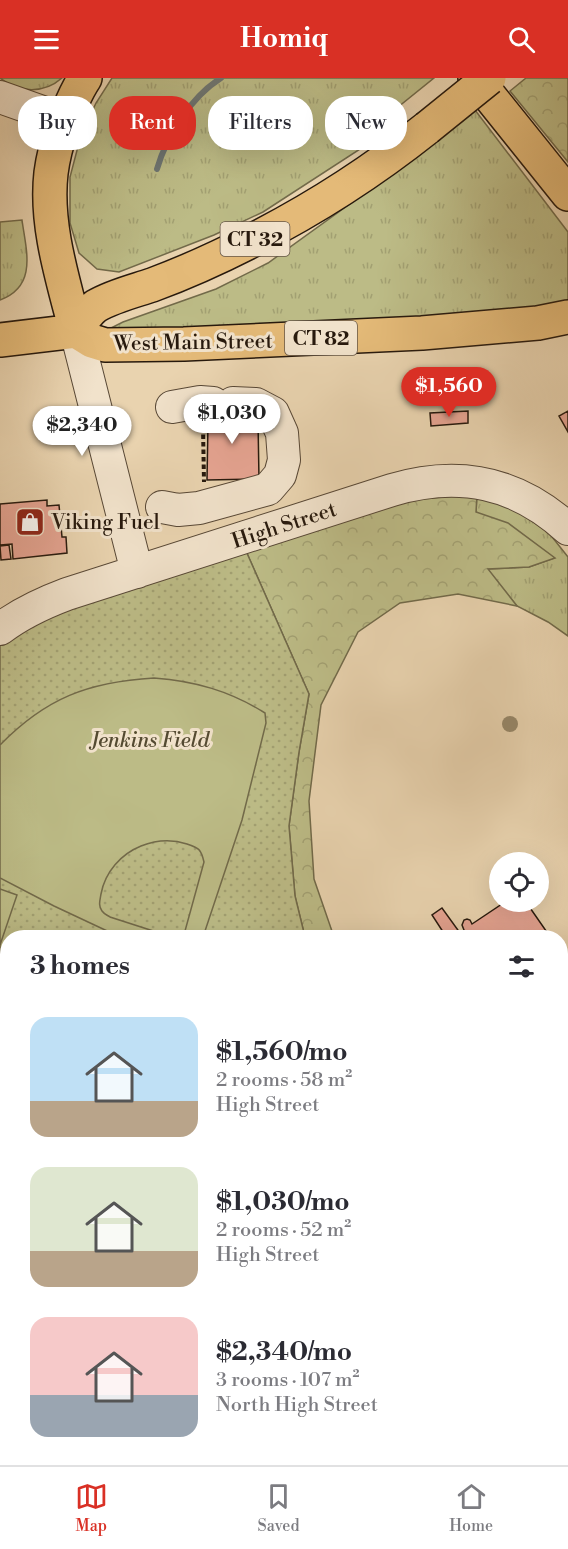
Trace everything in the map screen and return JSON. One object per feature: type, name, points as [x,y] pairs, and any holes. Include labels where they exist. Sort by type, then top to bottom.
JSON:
[{"type":"main road","points":[[75,96],[85,78]]},
{"type":"main road","points":[[475,78],[568,194]]},
{"type":"main road","name":"CT 32","points":[[76,331],[91,311],[106,301],[185,272],[246,243],[358,178],[393,154],[489,78]]},
{"type":"main road","points":[[0,340],[76,331],[60,264],[51,206],[52,167],[57,150]]},
{"type":"main road","name":"West Main Street","points":[[76,331],[92,341],[105,345],[176,345],[441,331],[538,323],[568,317]]},
{"type":"street","points":[[0,97],[18,103]]},
{"type":"street","points":[[76,331],[137,572]]},
{"type":"street","points":[[162,507],[178,510],[199,508],[268,489],[280,475],[284,460],[282,433],[273,413],[256,404],[216,409],[200,402],[172,407]]},
{"type":"street","name":"High Street","points":[[0,628],[44,603],[392,490],[422,483],[466,482],[503,488],[538,505],[568,529]]},
{"type":"path","points":[[204,489],[216,409]]},
{"type":"green space","points":[[0,78],[62,78],[47,87],[31,90],[15,87]]},
{"type":"green space","points":[[112,78],[434,78],[407,100],[407,96],[325,96],[325,150],[359,150],[263,212],[214,235],[119,272],[97,269],[79,253],[70,223],[70,177],[77,150],[97,150],[97,101]]},
{"type":"green space","points":[[526,78],[568,78],[568,162],[510,91]]},
{"type":"green space","points":[[475,110],[568,232],[568,304],[522,311],[108,335],[109,329],[123,322],[216,289],[268,263],[437,141]]},
{"type":"green space","points":[[22,220],[27,255],[25,276],[20,286],[12,294],[0,300],[0,222]]},
{"type":"green space","points":[[477,494],[519,512],[549,533],[568,557],[568,636],[548,622],[517,606],[487,569],[529,567],[554,558],[476,512]]},
{"type":"green space","points":[[477,494],[476,512],[508,523],[555,558],[529,567],[488,569],[517,606],[458,594],[400,603],[358,632],[321,705],[309,801],[314,879],[332,930],[303,930],[295,896],[289,826],[309,694],[246,551],[411,500]]},
{"type":"green space","name":"Jenkins Field","points":[[246,551],[309,694],[289,826],[295,896],[303,930],[0,930],[0,646],[24,629],[68,609]]},
{"type":"green space","points":[[154,678],[212,688],[265,713],[266,723],[242,820],[205,930],[185,930],[204,862],[202,854],[194,847],[176,841],[158,841],[134,849],[115,865],[103,886],[100,905],[104,913],[150,930],[105,930],[0,878],[0,745],[34,715],[70,695],[130,680]]},
{"type":"green space","points":[[0,889],[17,895],[5,930],[0,930]]},
{"type":"building","points":[[213,397],[233,397],[234,421],[258,421],[259,479],[207,480],[208,423],[214,423]]},
{"type":"building","points":[[468,411],[468,423],[431,426],[430,413]]},
{"type":"building","points":[[568,411],[568,432],[559,416]]},
{"type":"building","name":"Viking Fuel","points":[[47,500],[47,506],[59,505],[62,537],[66,537],[67,553],[13,559],[12,544],[0,545],[0,504]]},
{"type":"building","points":[[9,545],[11,559],[1,560],[0,546]]},
{"type":"building","points":[[442,908],[458,930],[442,930],[432,915]]},
{"type":"building","points":[[490,912],[533,912],[545,930],[464,930],[462,925],[464,920],[470,920],[472,924]]},
{"type":"waterway","points":[[157,169],[167,143],[190,106],[221,78]]},
{"type":"place","name":"Viking Fuel","points":[[30,522]]}]
